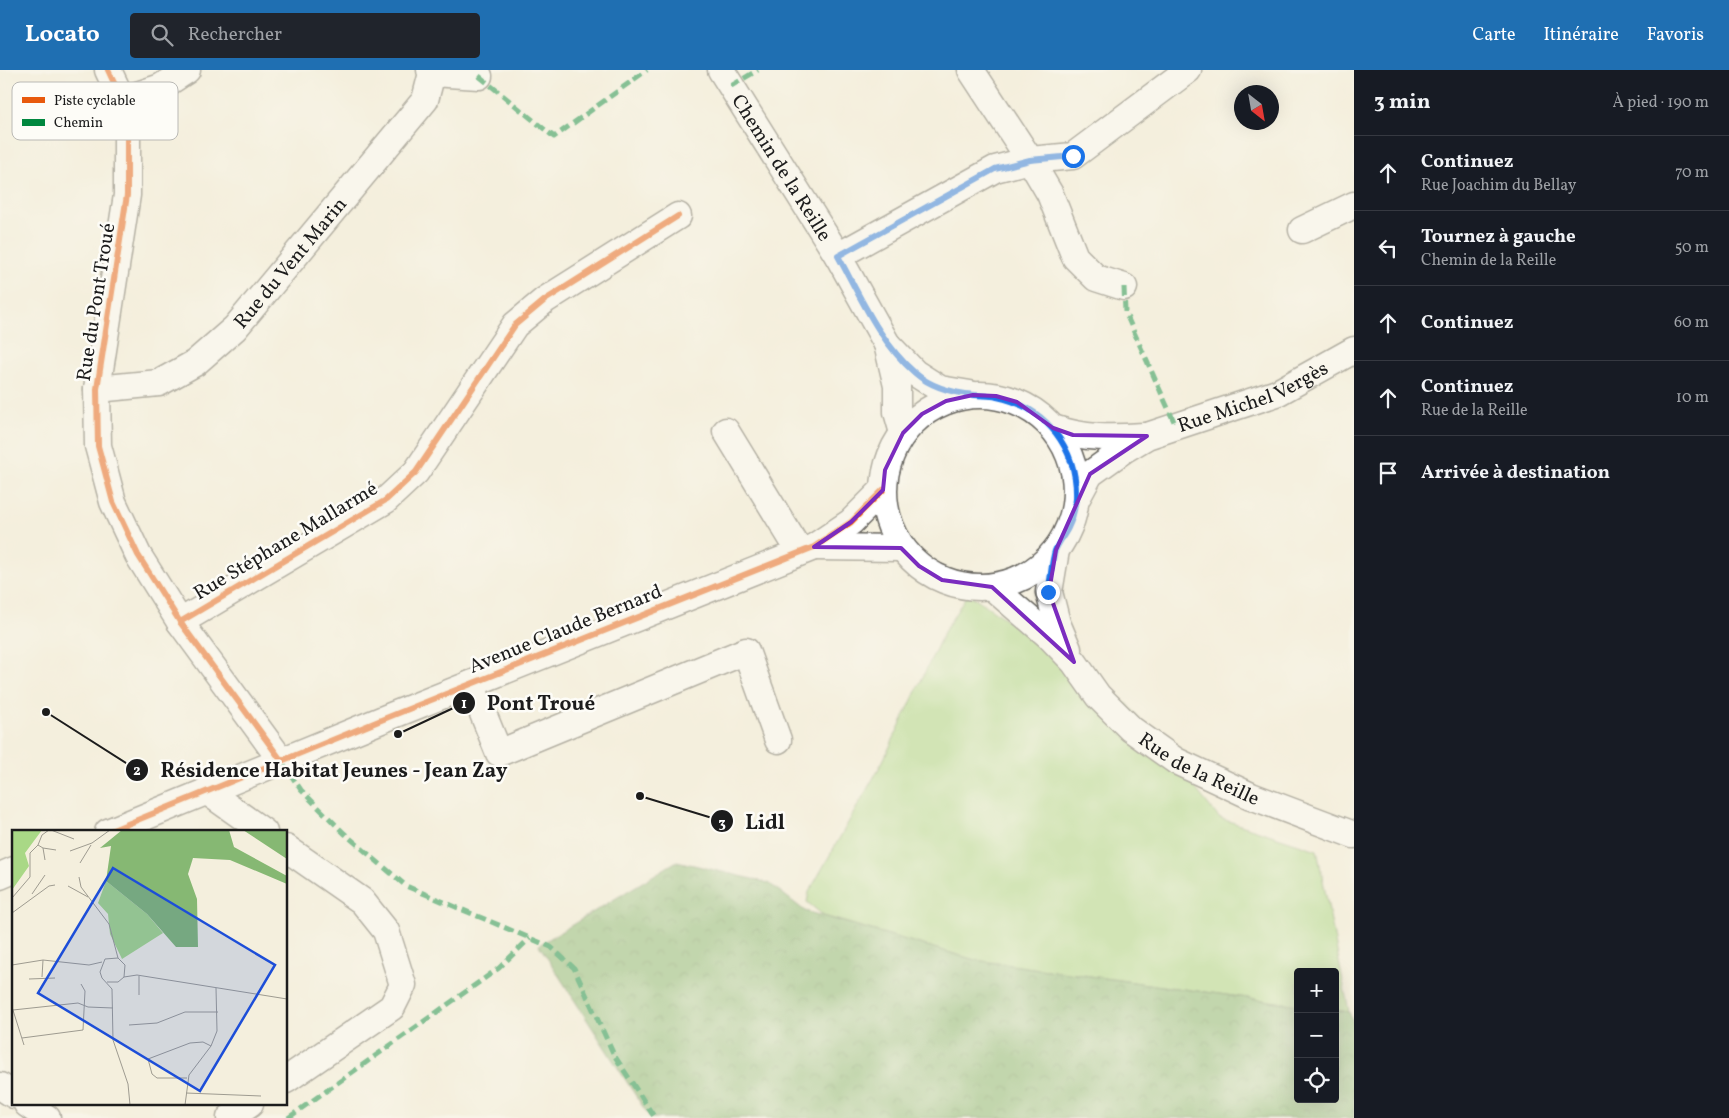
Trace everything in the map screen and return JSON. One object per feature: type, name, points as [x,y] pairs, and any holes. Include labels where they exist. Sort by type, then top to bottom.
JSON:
[{"type":"street","name":"Rue du Pont Troué","points":[[108,70],[114,82]]},
{"type":"street","points":[[168,82],[186,70]]},
{"type":"street","name":"Chemin de la Reille","points":[[721,70],[838,256],[887,344],[915,373],[940,389],[973,395]]},
{"type":"street","points":[[971,70],[1050,194],[1075,257],[1096,278],[1124,287]]},
{"type":"street","points":[[838,256],[995,169],[1030,160],[1073,156],[1188,70]]},
{"type":"street","points":[[431,72],[478,76]]},
{"type":"street","name":"Rue du Vent Marin","points":[[97,389],[160,383],[195,363],[235,328],[426,100],[431,72]]},
{"type":"street","name":"Rue du Pont Troué","points":[[127,140],[128,195],[97,389],[98,446],[113,502],[138,555],[180,622],[281,760]]},
{"type":"street","points":[[1302,230],[1354,205]]},
{"type":"street","name":"Rue Stéphane Mallarmé","points":[[180,622],[386,500],[416,472],[515,325],[545,300],[678,216]]},
{"type":"street","name":"Chemin de la Reille","points":[[887,344],[897,386],[897,412],[903,433]]},
{"type":"street","name":"Rue Michel Vergès","points":[[1076,500],[1090,474],[1147,436],[1277,393],[1354,350]]},
{"type":"street","points":[[973,395],[996,396],[1017,402],[1036,413],[1053,428],[1070,458],[1075,474],[1076,500],[1069,526],[1056,550],[1038,568],[1016,580],[992,587],[966,586],[942,580],[919,566],[901,548],[888,521],[883,490],[885,470],[892,450],[903,433],[922,414],[946,401],[973,395]]},
{"type":"street","name":"Rue Michel Vergès","points":[[1053,428],[1073,435],[1114,438],[1147,436]]},
{"type":"street","points":[[726,431],[807,549]]},
{"type":"street","name":"Avenue Claude Bernard","points":[[113,830],[281,760],[807,549],[851,522],[883,490]]},
{"type":"street","name":"Avenue Claude Bernard","points":[[807,549],[901,548]]},
{"type":"street","name":"Rue de la Reille","points":[[1056,550],[1048,592],[1057,623],[1074,662]]},
{"type":"street","name":"Rue de la Reille","points":[[992,587],[1049,636],[1074,662],[1098,696],[1131,729],[1176,761],[1251,796],[1354,835]]},
{"type":"street","points":[[471,684],[499,753],[746,651],[778,740]]},
{"type":"street","points":[[206,791],[261,830]]},
{"type":"street","points":[[288,849],[362,900],[386,931],[403,985],[392,1007],[288,1079]]},
{"type":"street","points":[[0,876],[12,871]]},
{"type":"street","points":[[0,1086],[12,1094]]},
{"type":"street","points":[[30,1106],[48,1118]]},
{"type":"street","points":[[230,1118],[247,1106]]},
{"type":"highlighted area","points":[[973,395],[996,396],[1017,402],[1053,428],[1073,435],[1147,436],[1090,474],[1056,550],[1049,592],[1074,662],[992,587],[942,580],[919,566],[901,548],[814,547],[851,522],[883,490],[885,470],[903,433],[922,414],[946,401]]},
{"type":"green space","points":[[968,593],[1127,703],[1219,818],[1317,850],[1349,1012],[1339,1011],[1339,968],[1294,968],[1294,1004],[975,960],[824,916],[807,902],[809,892],[883,761],[944,632]]},
{"type":"green space","points":[[677,861],[769,883],[805,911],[975,960],[1294,1004],[1294,1103],[1339,1103],[1339,1011],[1349,1012],[1354,1024],[1354,1118],[650,1118],[539,945]]},
{"type":"marked path","points":[[479,76],[554,137],[647,70]]},
{"type":"marked path","points":[[731,86],[758,70]]},
{"type":"marked path","points":[[1124,287],[1125,312],[1176,426]]},
{"type":"marked path","points":[[281,760],[301,790],[344,833],[406,886],[551,947],[574,968],[614,1055],[655,1118]]},
{"type":"marked path","points":[[288,1118],[499,968],[530,938]]},
{"type":"cycle path","points":[[108,70],[114,82]]},
{"type":"cycle path","points":[[127,140],[127,195],[97,389],[98,446],[113,502],[138,555],[180,622],[281,760]]},
{"type":"cycle path","points":[[180,622],[386,500],[416,472],[515,325],[545,300],[678,216]]},
{"type":"cycle path","points":[[113,830],[391,716],[814,547],[851,522],[883,490]]},
{"type":"place","name":"Résidence Habitat Jeunes - Jean Zay","points":[[46,712]]},
{"type":"place","name":"Pont Troué","points":[[398,734]]},
{"type":"place","name":"Lidl","points":[[640,796]]},
{"type":"route","points":[[1048,592],[1056,550],[1069,526],[1076,500],[1075,474],[1067,450],[1053,428],[1036,413],[1017,402],[996,396],[973,395],[940,389],[915,373],[887,344],[838,256],[995,169],[1030,160],[1073,156]]}]
